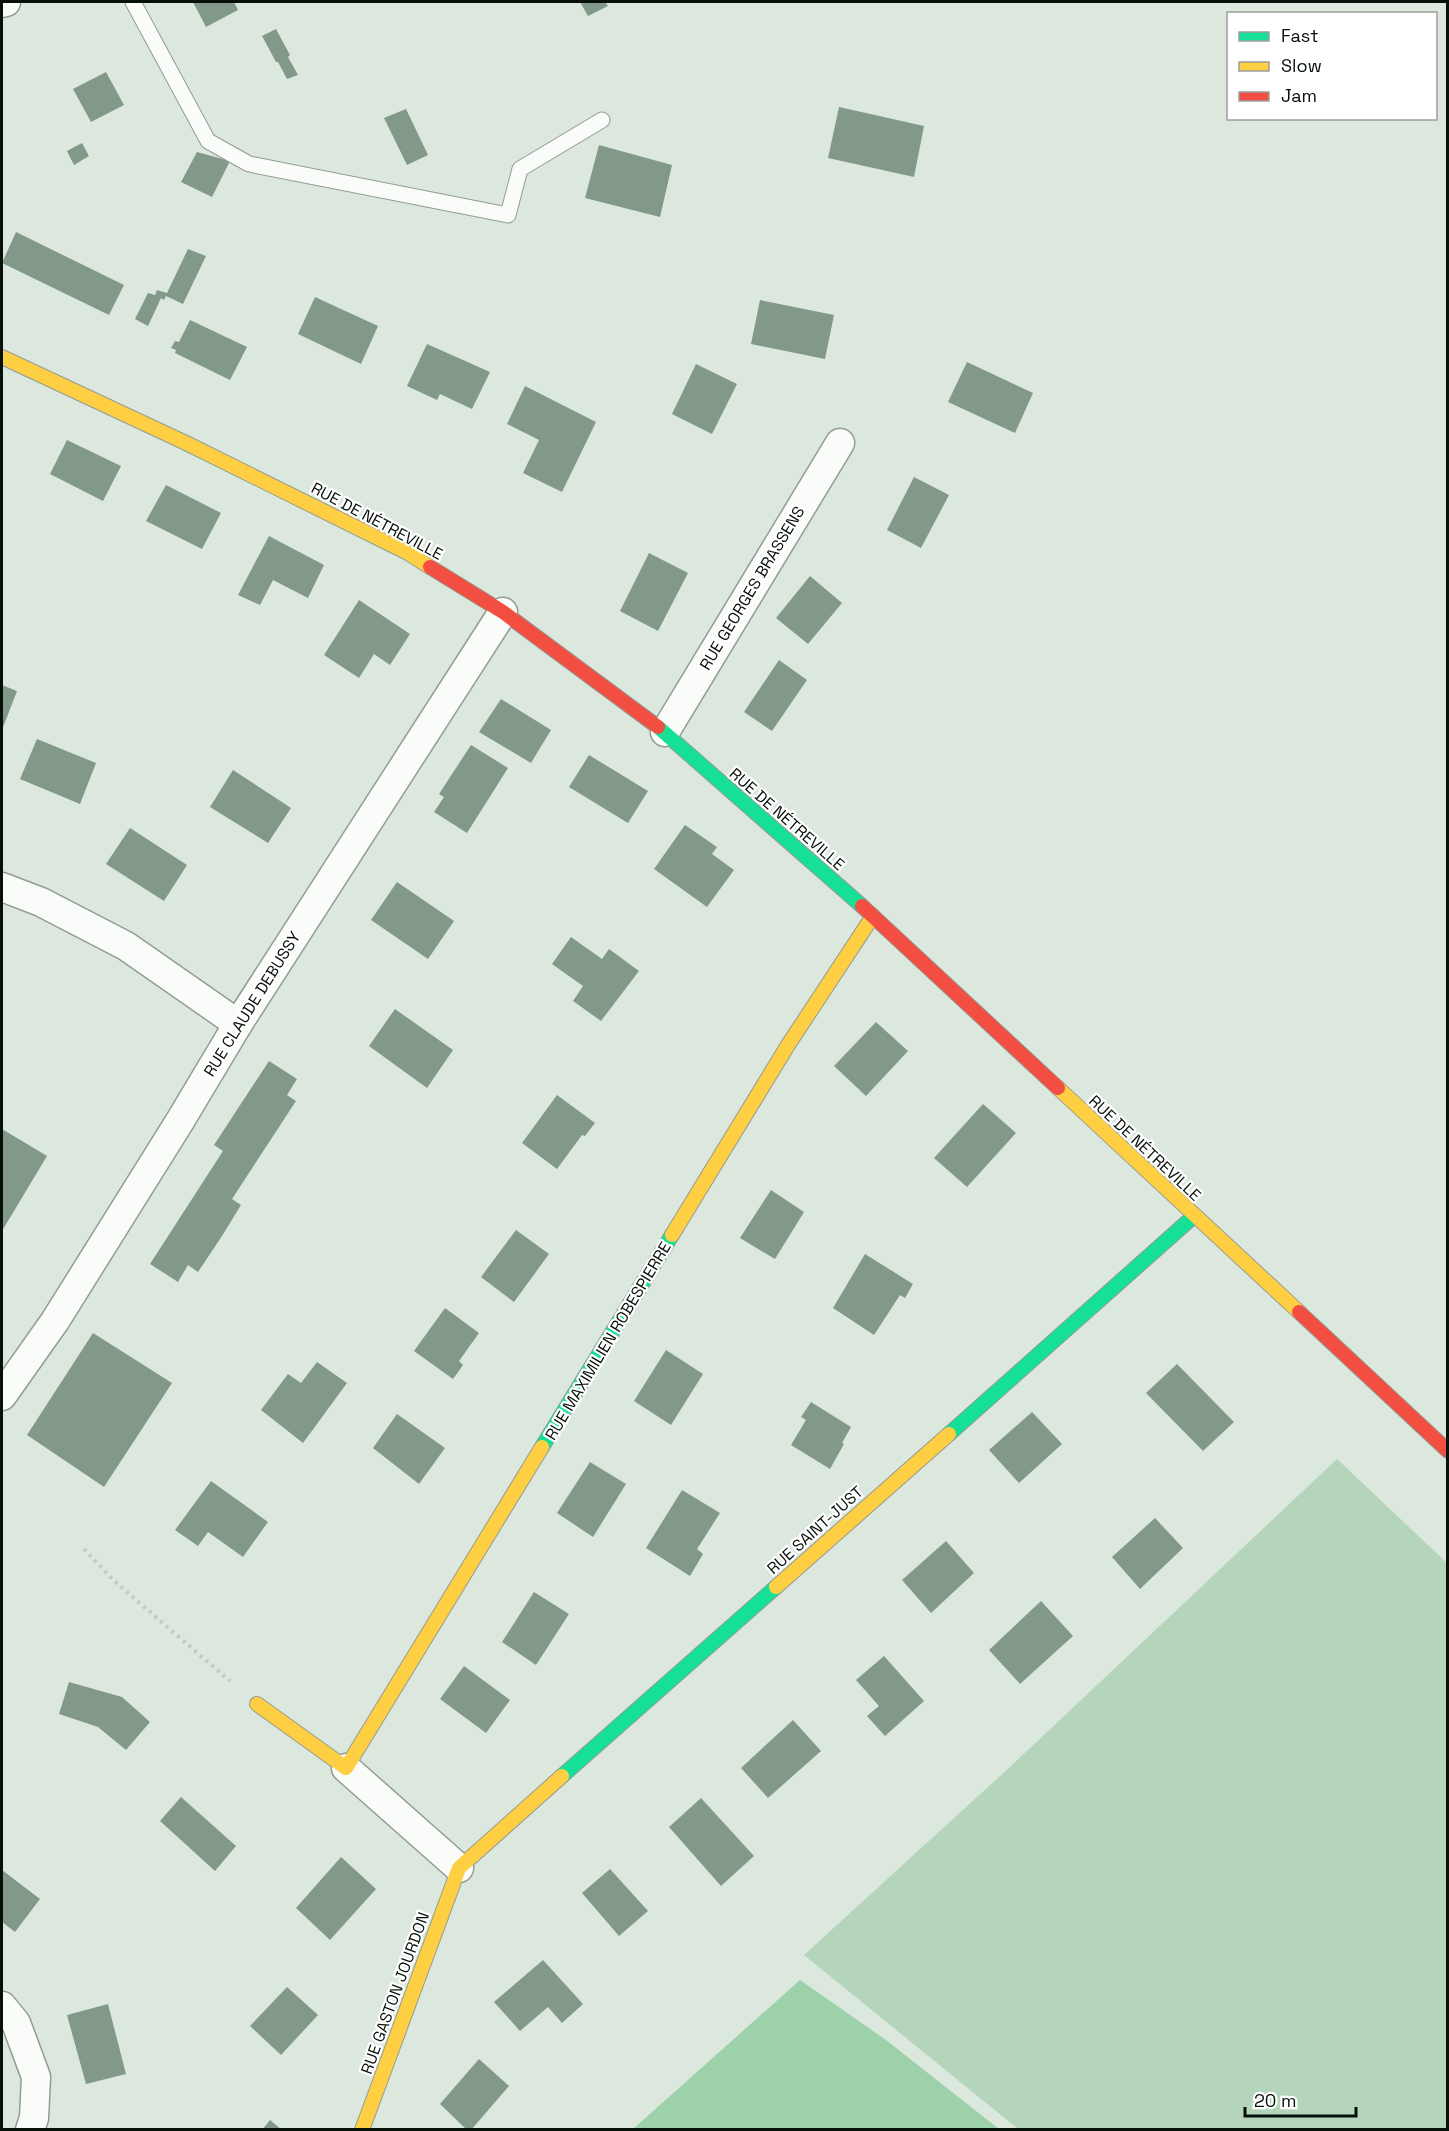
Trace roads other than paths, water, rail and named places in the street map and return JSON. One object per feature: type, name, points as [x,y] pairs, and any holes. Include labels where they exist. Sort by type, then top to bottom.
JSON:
[{"type":"street","name":"RUE DE NÉTREVILLE","points":[[2,357],[186,443],[408,553],[503,612],[665,732],[873,916],[1448,1451]]},
{"type":"street","name":"RUE GEORGES BRASSENS","points":[[665,732],[840,443]]},
{"type":"street","name":"RUE CLAUDE DEBUSSY","points":[[2,1396],[55,1321],[238,1024],[503,612]]},
{"type":"street","points":[[2,887],[41,902],[126,946],[238,1024]]},
{"type":"street","name":"RUE MAXIMILIEN ROBESPIERRE","points":[[346,1767],[788,1045],[873,916]]},
{"type":"street","name":"RUE SAINT-JUST","points":[[459,1868],[1194,1216]]},
{"type":"street","points":[[257,1704],[346,1767],[459,1868]]},
{"type":"street","name":"RUE GASTON JOURDON","points":[[362,2130],[459,1868]]},
{"type":"street","points":[[2,2006],[16,2023],[36,2078],[34,2118],[30,2130]]},
{"type":"lane","points":[[133,2],[208,141],[249,164],[508,215],[520,169],[602,120]]}]
